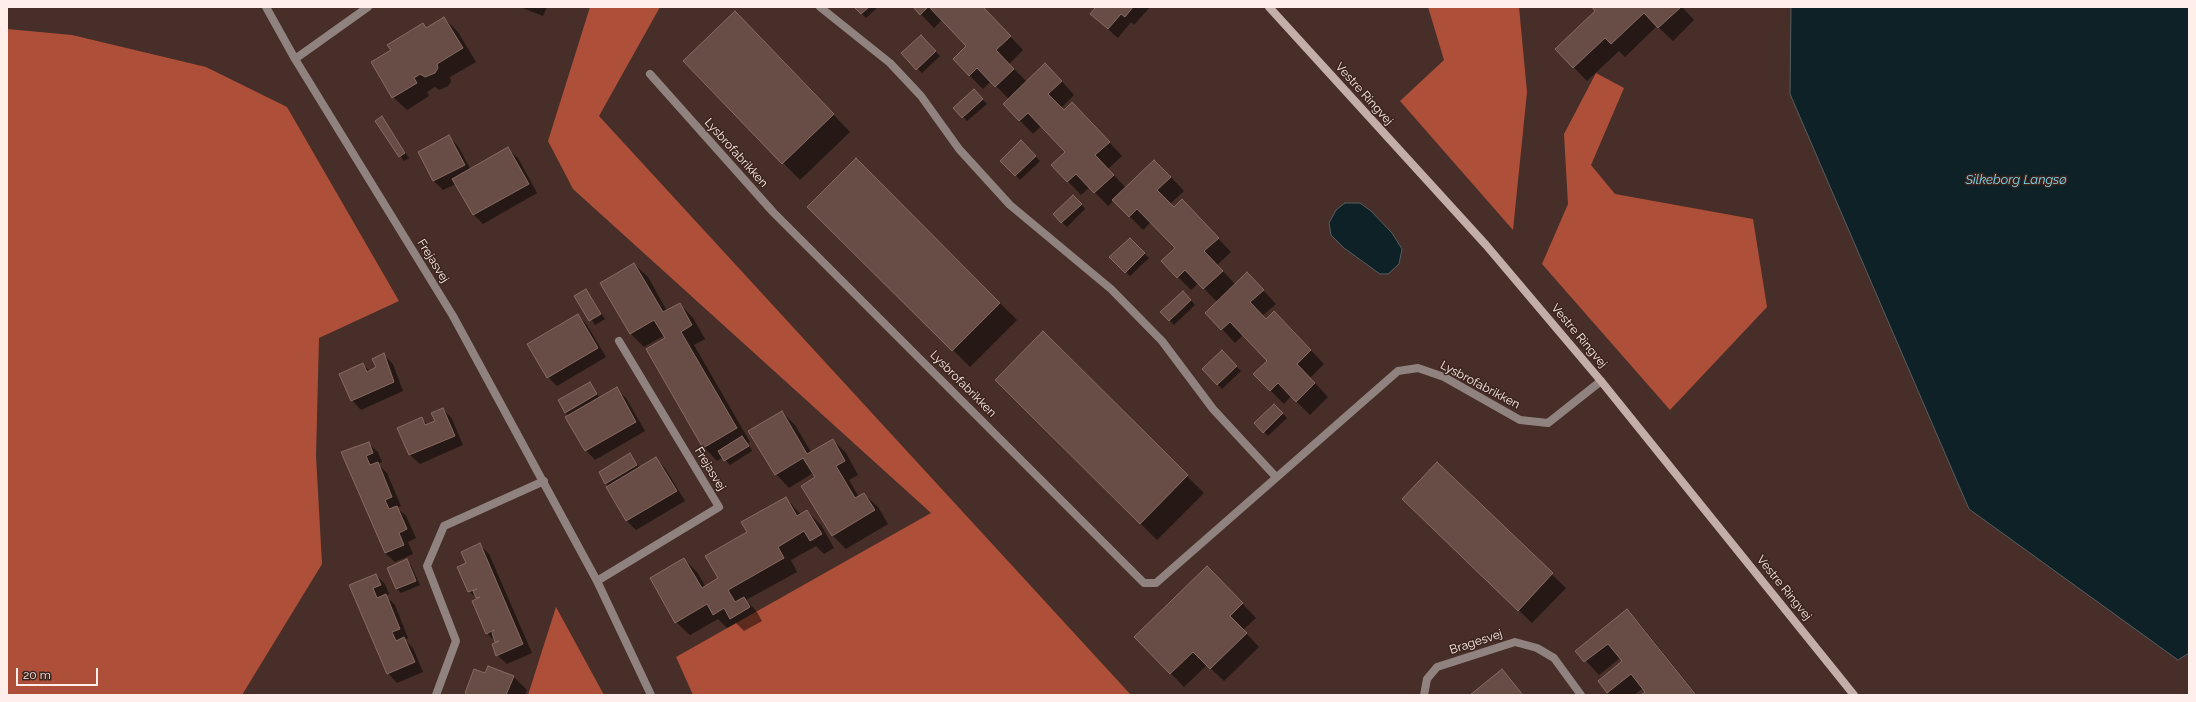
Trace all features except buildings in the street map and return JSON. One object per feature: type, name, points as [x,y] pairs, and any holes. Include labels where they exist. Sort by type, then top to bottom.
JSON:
[{"type":"main road","name":"Vestre Ringvej","points":[[1269,7],[1486,245],[1601,381],[1854,695]]},
{"type":"street","name":"Frejasvej","points":[[266,7],[295,59],[453,316],[597,581],[651,695]]},
{"type":"street","points":[[295,59],[368,7]]},
{"type":"street","points":[[820,7],[890,63],[921,96],[959,149],[1010,206],[1111,290],[1162,341],[1213,409],[1276,477]]},
{"type":"street","name":"Lysbrofabrikken","points":[[650,74],[773,212],[1144,583],[1156,583],[1398,371],[1418,368],[1444,376],[1520,420],[1548,423],[1601,381]]},
{"type":"street","name":"Frejasvej","points":[[597,581],[719,507],[619,341]]},
{"type":"street","points":[[436,695],[456,641],[427,566],[444,526],[544,481]]},
{"type":"street","name":"Bragesvej","points":[[1424,695],[1427,679],[1437,667],[1515,642],[1537,648],[1554,658],[1581,695]]},
{"type":"shaded area","points":[[590,7],[660,7],[599,116],[1131,695],[693,695],[676,657],[931,513],[573,189],[548,141]]},
{"type":"shaded area","points":[[1428,7],[1519,7],[1527,92],[1513,230],[1400,101],[1444,60]]},
{"type":"shaded area","points":[[7,29],[72,35],[206,67],[287,107],[399,301],[319,338],[316,456],[322,564],[242,695],[7,695]]},
{"type":"shaded area","points":[[1596,73],[1624,88],[1591,165],[1615,194],[1753,219],[1767,307],[1670,410],[1542,264],[1568,204],[1564,134]]},
{"type":"shaded area","points":[[556,607],[604,695],[528,695]]},
{"type":"water","name":"Silkeborg Langsø","points":[[1791,7],[2189,7],[2189,653],[2178,660],[1969,509],[1790,94]]},
{"type":"water","points":[[1345,203],[1360,203],[1371,211],[1392,233],[1402,249],[1399,264],[1388,274],[1380,274],[1344,248],[1331,235],[1329,223],[1336,210]]}]
